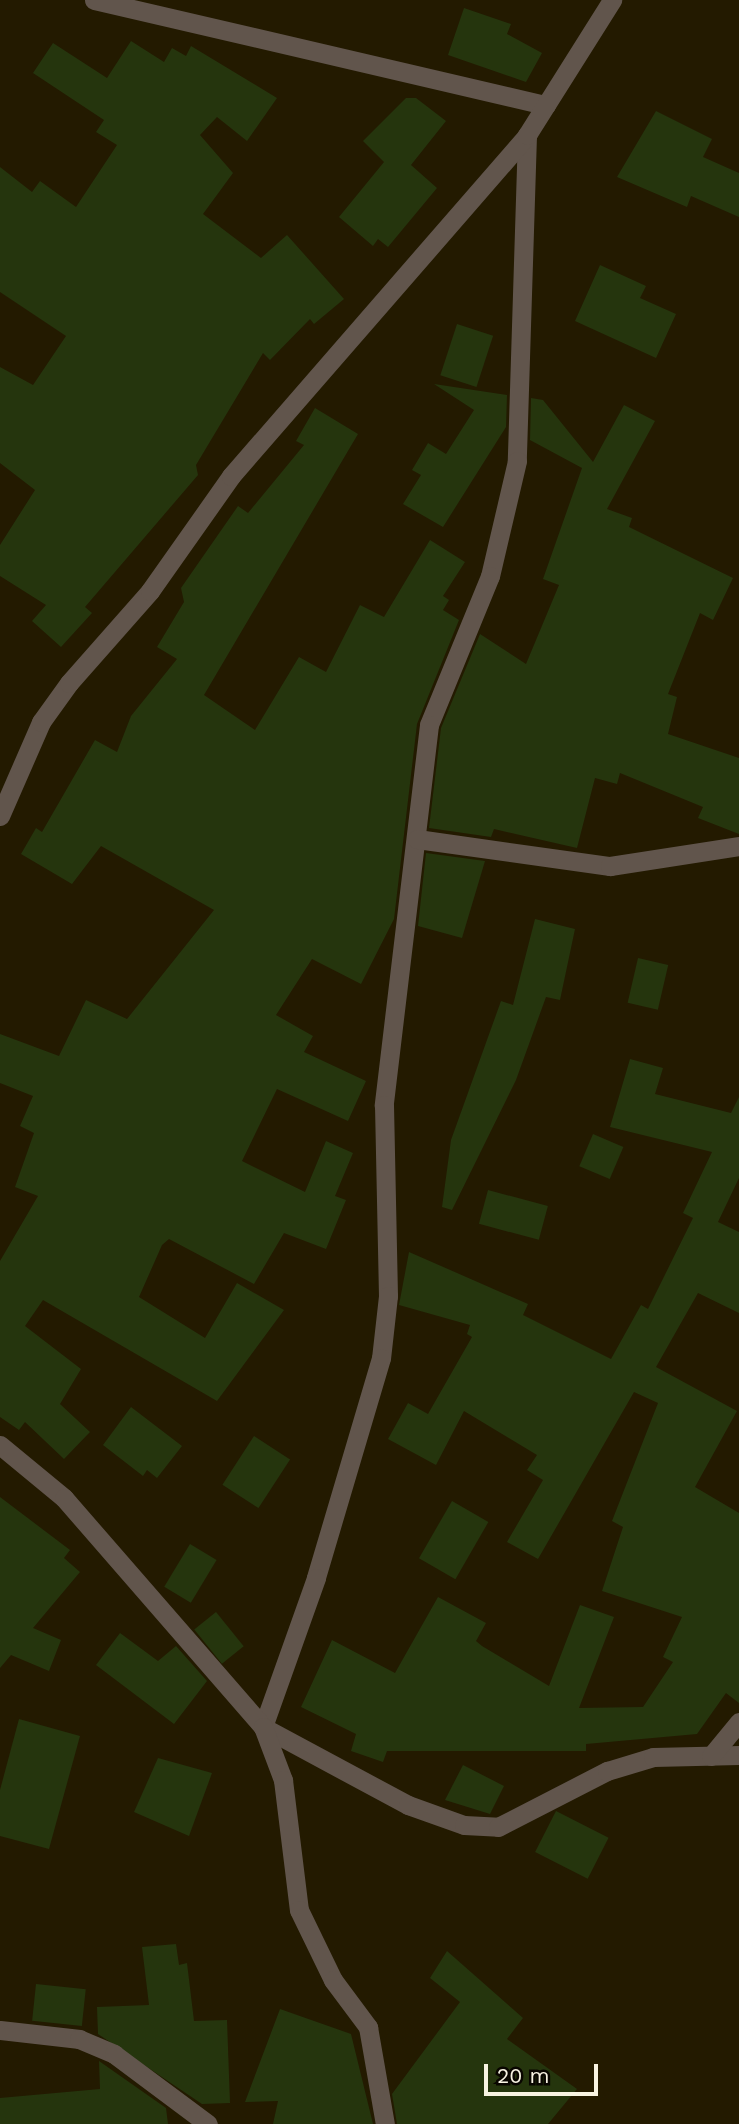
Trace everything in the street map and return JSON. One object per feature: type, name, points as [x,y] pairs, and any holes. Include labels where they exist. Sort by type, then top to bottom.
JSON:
[{"type":"street","points":[[94,0],[546,105]]},
{"type":"street","points":[[0,816],[41,722],[69,683],[150,591],[231,476],[527,135],[612,0]]},
{"type":"street","points":[[262,1727],[316,1578],[381,1358],[387,1296],[384,1105],[437,693],[490,576],[517,461],[527,135]]},
{"type":"street","points":[[417,839],[610,866],[739,846]]},
{"type":"street","points":[[0,1445],[64,1498],[262,1727],[284,1780],[299,1910],[333,1980],[368,2027],[386,2124]]},
{"type":"street","points":[[711,1756],[739,1722]]},
{"type":"street","points":[[262,1727],[408,1805],[464,1825],[498,1827],[607,1771],[653,1757],[739,1755]]},
{"type":"street","points":[[0,2030],[79,2039],[114,2054],[208,2124]]},
{"type":"building","points":[[464,8],[511,24],[507,34],[542,53],[526,82],[448,55]]},
{"type":"building","points":[[131,41],[164,62],[172,48],[186,56],[191,46],[277,98],[247,141],[217,117],[200,135],[233,173],[203,214],[261,258],[287,235],[344,299],[314,324],[310,319],[270,360],[263,353],[196,465],[198,475],[85,607],[92,613],[61,647],[32,621],[46,605],[0,576],[0,545],[35,490],[0,463],[0,367],[33,385],[66,336],[0,292],[0,167],[32,192],[40,181],[76,207],[117,145],[96,132],[104,120],[33,73],[53,43],[107,78]]},
{"type":"building","points":[[406,98],[416,98],[446,121],[411,165],[437,188],[388,247],[378,239],[373,246],[339,217],[384,162],[363,141]]},
{"type":"building","points":[[656,111],[712,139],[703,157],[739,173],[739,217],[691,196],[687,207],[617,177]]},
{"type":"building","points":[[600,265],[646,286],[640,298],[676,314],[656,358],[575,321]]},
{"type":"building","points":[[457,324],[493,336],[476,387],[440,375]]},
{"type":"building","points":[[434,384],[507,395],[506,427],[443,527],[403,504],[421,475],[412,470],[428,443],[446,454],[474,410]]},
{"type":"building","points":[[531,398],[543,400],[593,462],[624,405],[655,421],[607,509],[632,518],[629,527],[733,578],[713,620],[700,613],[668,694],[677,697],[668,734],[739,758],[739,834],[698,818],[703,807],[620,773],[617,784],[595,778],[577,848],[494,829],[491,837],[429,828],[441,728],[480,634],[526,664],[559,585],[543,579],[582,468],[530,440]]},
{"type":"building","points":[[315,408],[358,434],[204,695],[255,730],[299,657],[326,672],[360,605],[384,617],[430,540],[465,562],[443,596],[449,600],[443,610],[459,620],[417,724],[394,919],[361,984],[312,959],[276,1015],[313,1036],[304,1052],[366,1081],[348,1121],[277,1089],[242,1161],[305,1192],[326,1141],[353,1153],[335,1196],[346,1200],[326,1249],[284,1233],[254,1284],[169,1239],[162,1245],[139,1297],[205,1338],[237,1283],[284,1310],[217,1401],[43,1300],[25,1326],[81,1369],[60,1404],[90,1432],[64,1459],[25,1422],[19,1430],[0,1417],[0,1261],[38,1196],[15,1187],[34,1133],[20,1126],[33,1096],[0,1083],[0,1034],[59,1056],[86,1000],[127,1019],[214,910],[101,846],[72,884],[21,854],[36,828],[42,832],[95,740],[117,752],[131,716],[177,659],[157,647],[184,602],[181,588],[238,506],[248,513],[304,445],[296,441]]},
{"type":"building","points":[[426,853],[485,861],[462,938],[418,926]]},
{"type":"building","points":[[535,919],[575,929],[560,1000],[546,997],[516,1080],[452,1210],[442,1207],[451,1140],[501,1001],[513,1005]]},
{"type":"building","points":[[638,958],[668,965],[658,1010],[628,1003]]},
{"type":"building","points":[[630,1059],[663,1068],[655,1094],[731,1113],[739,1097],[739,1178],[718,1222],[739,1232],[739,1313],[698,1293],[656,1367],[737,1411],[695,1487],[739,1513],[739,1703],[726,1693],[697,1734],[586,1744],[586,1751],[387,1751],[383,1762],[351,1751],[356,1734],[301,1707],[332,1640],[395,1673],[438,1597],[486,1623],[476,1641],[482,1646],[549,1686],[580,1605],[614,1617],[579,1708],[643,1707],[673,1662],[663,1657],[682,1617],[602,1591],[623,1527],[612,1521],[658,1403],[634,1392],[538,1559],[507,1542],[543,1480],[527,1470],[537,1455],[464,1411],[436,1465],[388,1439],[408,1403],[428,1414],[472,1337],[467,1334],[470,1325],[399,1305],[409,1252],[528,1304],[523,1315],[611,1359],[641,1305],[648,1309],[693,1218],[683,1213],[712,1152],[610,1127]]},
{"type":"building","points":[[593,1134],[623,1147],[610,1179],[579,1166]]},
{"type":"building","points":[[488,1190],[548,1206],[539,1240],[479,1224]]},
{"type":"building","points":[[131,1407],[182,1446],[157,1478],[147,1470],[143,1476],[103,1445]]},
{"type":"building","points":[[254,1436],[290,1459],[258,1508],[222,1485]]},
{"type":"building","points":[[0,1497],[70,1550],[64,1558],[80,1572],[33,1628],[61,1640],[49,1671],[11,1655],[0,1668]]},
{"type":"building","points":[[452,1501],[488,1522],[455,1579],[419,1558]]},
{"type":"building","points":[[190,1544],[217,1560],[191,1603],[164,1587]]},
{"type":"building","points":[[216,1612],[244,1646],[222,1664],[194,1630]]},
{"type":"building","points":[[120,1633],[158,1661],[176,1646],[207,1681],[174,1724],[96,1665]]},
{"type":"building","points":[[19,1719],[80,1736],[49,1849],[0,1836],[0,1790]]},
{"type":"building","points":[[158,1758],[212,1773],[189,1836],[134,1812]]},
{"type":"building","points":[[463,1765],[504,1786],[490,1814],[445,1800]]},
{"type":"building","points":[[556,1811],[609,1838],[588,1879],[535,1852]]},
{"type":"building","points":[[176,1944],[179,1965],[187,1963],[194,2021],[227,2020],[230,2103],[202,2104],[98,2034],[97,2007],[149,2005],[142,1947]]},
{"type":"building","points":[[447,1951],[523,2018],[507,2039],[577,2089],[548,2124],[397,2124],[392,2094],[460,2002],[430,1978]]},
{"type":"building","points":[[36,1984],[86,1989],[82,2026],[32,2021]]},
{"type":"building","points":[[280,2009],[351,2034],[373,2124],[273,2124],[278,2101],[245,2102]]},
{"type":"building","points":[[99,2061],[166,2108],[168,2124],[0,2124],[0,2098],[100,2089]]}]
